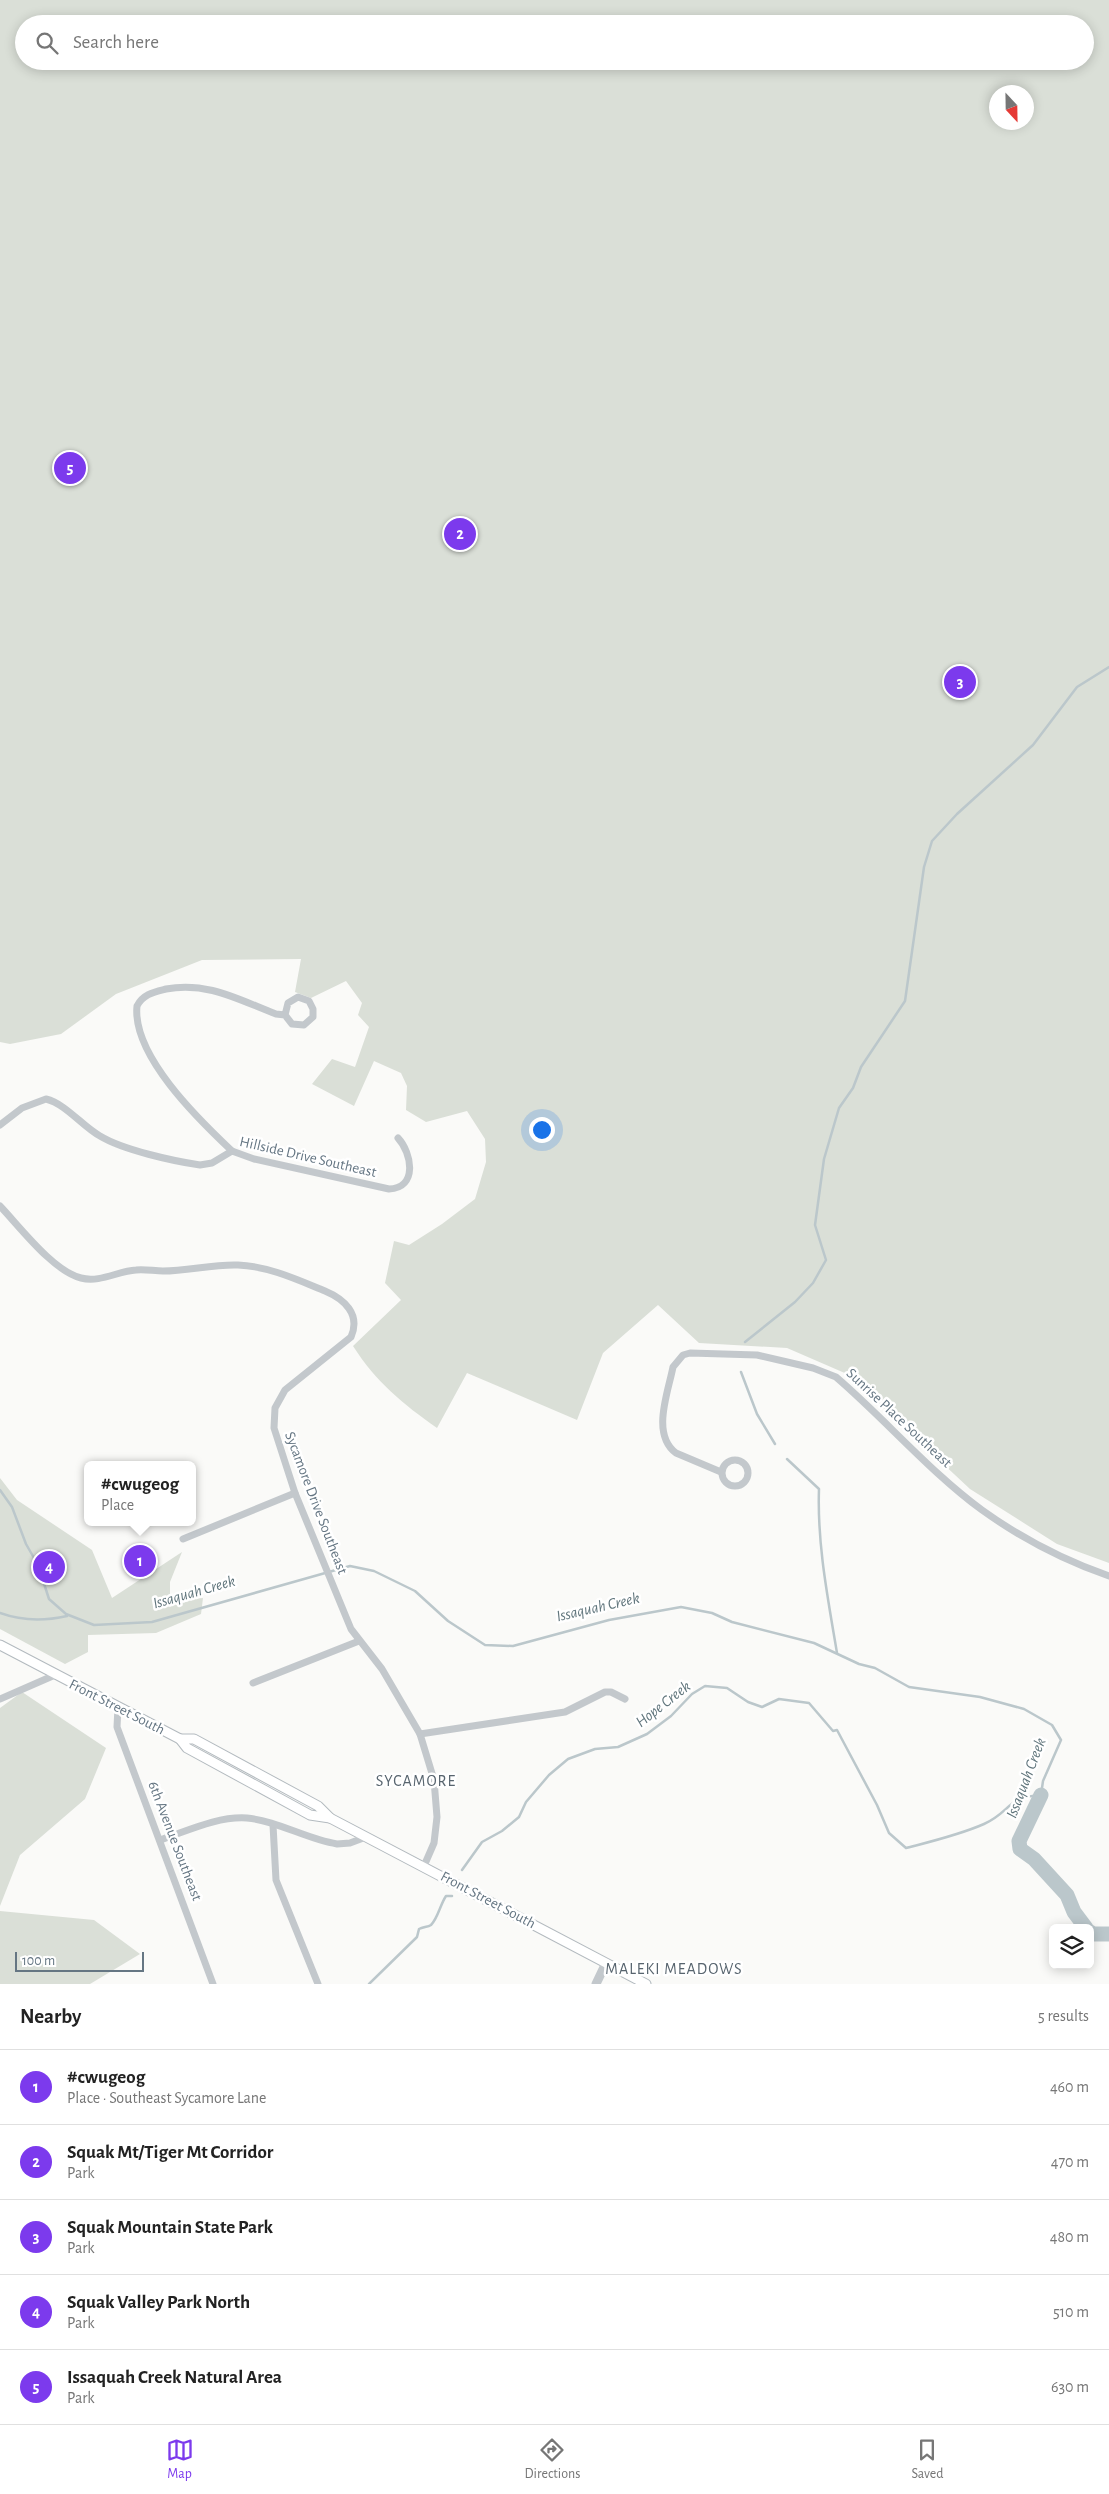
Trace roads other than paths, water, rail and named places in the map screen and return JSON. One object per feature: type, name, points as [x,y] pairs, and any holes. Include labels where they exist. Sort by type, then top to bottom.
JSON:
[{"type":"main road","name":"Front Street South","points":[[0,1645],[180,1740],[187,1748],[310,1815],[330,1818]]},
{"type":"main road","name":"Front Street South","points":[[180,1740],[194,1739],[318,1806],[330,1818],[646,1984]]},
{"type":"main road","points":[[250,1783],[256,1773]]},
{"type":"street","points":[[232,1151],[175,1090],[153,1062],[138,1028],[137,1006],[146,996],[155,992],[192,986],[223,992],[276,1014],[285,1015],[292,1024],[304,1025],[313,1017],[313,1008],[309,1001],[298,997],[288,1003],[285,1015]]},
{"type":"street","name":"Hillside Drive Southeast","points":[[0,1125],[32,1103],[46,1099],[59,1105],[95,1134],[120,1145],[200,1165],[212,1164],[232,1151],[264,1161],[395,1189],[405,1184],[410,1168],[406,1150],[398,1138]]},
{"type":"street","name":"Sycamore Drive Southeast","points":[[0,1206],[55,1262],[68,1273],[78,1278],[99,1278],[136,1270],[162,1271],[240,1265],[278,1273],[339,1297],[346,1303],[355,1323],[351,1337],[285,1390],[275,1408],[273,1418],[275,1437],[295,1494],[322,1560],[359,1641],[382,1669],[420,1734],[434,1780],[437,1817],[434,1842],[424,1866]]},
{"type":"street","name":"Sunrise Place Southeast","points":[[721,1472],[676,1453],[670,1449],[663,1437],[663,1422],[673,1367],[678,1360],[690,1353],[757,1355],[813,1368],[836,1377],[946,1480],[982,1510],[1018,1534],[1071,1563],[1109,1576]]},
{"type":"street","points":[[183,1539],[295,1494]]},
{"type":"street","points":[[253,1683],[359,1641]]},
{"type":"street","points":[[0,1699],[55,1675]]},
{"type":"street","points":[[420,1734],[565,1712],[605,1692],[611,1692],[625,1698]]},
{"type":"street","name":"6th Avenue Southeast","points":[[118,1707],[117,1727],[213,1984]]},
{"type":"street","points":[[160,1840],[210,1823],[235,1818],[258,1820],[337,1844],[350,1843],[366,1837]]},
{"type":"street","points":[[273,1824],[274,1868],[278,1885],[318,1984]]},
{"type":"street","points":[[596,1984],[606,1963]]},
{"type":"waterway","points":[[745,1342],[795,1302],[813,1283],[826,1260],[815,1225],[824,1159],[839,1108],[853,1088],[861,1067],[905,1001],[924,867],[932,841],[957,814],[1033,745],[1077,687],[1109,667]]},
{"type":"waterway","points":[[741,1372],[757,1414],[775,1444]]},
{"type":"waterway","points":[[787,1459],[819,1489],[821,1551],[837,1653]]},
{"type":"waterway","name":"Issaquah Creek","points":[[0,1490],[12,1507],[26,1544],[38,1565],[49,1599],[66,1614],[94,1625],[152,1622],[350,1566],[374,1571],[415,1591],[448,1621],[485,1645],[513,1646],[609,1620],[681,1607],[712,1613],[732,1622],[814,1643],[859,1664],[875,1668],[909,1687],[980,1697],[1024,1709],[1052,1725],[1061,1740],[1043,1781],[1041,1795],[1021,1799],[993,1819],[975,1828],[906,1848],[889,1833],[877,1805],[837,1730],[833,1731],[809,1703],[779,1699],[762,1707],[748,1702],[727,1688],[705,1686],[692,1694],[671,1716],[647,1734],[618,1747],[595,1749],[568,1759],[549,1775],[526,1802],[519,1817],[502,1831],[482,1842],[462,1870]]},
{"type":"waterway","points":[[0,1613],[17,1618],[34,1619],[67,1616]]},
{"type":"waterway","name":"Issaquah Creek","points":[[1041,1795],[1019,1841],[1020,1849],[1034,1859],[1067,1895],[1074,1912],[1083,1924]]},
{"type":"waterway","name":"Hope Creek","points":[[369,1984],[417,1937],[419,1929],[431,1925],[446,1896],[452,1896]]},
{"type":"waterway","name":"Issaquah Creek","points":[[1094,1934],[1109,1934]]},
{"type":"place","name":"Issaquah Creek Natural Area","points":[[70,468]]},
{"type":"place","name":"Squak Mt/Tiger Mt Corridor","points":[[460,534]]},
{"type":"place","name":"Squak Mountain State Park","points":[[960,682]]},
{"type":"place","name":"#cwugeog","points":[[140,1561]]},
{"type":"place","name":"Squak Valley Park North","points":[[49,1567]]},
{"type":"district","name":"SYCAMORE","points":[[416,1781]]},
{"type":"district","name":"MALEKI MEADOWS","points":[[674,1969]]}]
